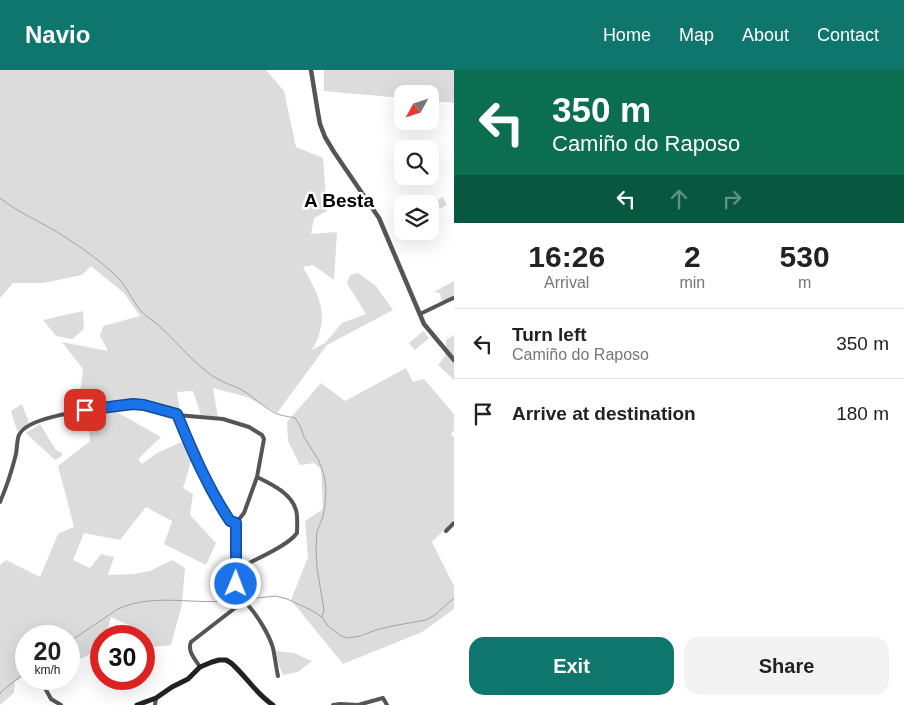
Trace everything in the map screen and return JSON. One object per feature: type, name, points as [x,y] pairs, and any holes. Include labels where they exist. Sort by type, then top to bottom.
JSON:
[{"type":"main road","points":[[137,705],[156,698],[188,679],[200,667],[219,660],[226,660],[235,666],[257,693],[273,705]]},
{"type":"street","points":[[311,70],[320,124],[325,137],[379,218],[420,314],[430,332],[454,360]]},
{"type":"street","points":[[420,314],[454,298]]},
{"type":"street","points":[[0,502],[12,471],[19,434],[28,426],[39,421],[60,415],[133,404],[177,414],[222,419],[249,427],[262,434],[264,438],[257,477],[244,513],[236,523],[237,569],[235,608]]},
{"type":"street","points":[[177,414],[198,465],[230,521],[236,523]]},
{"type":"street","points":[[237,569],[282,546],[298,534],[296,510],[293,503],[286,495],[257,477]]},
{"type":"street","points":[[446,531],[454,523]]},
{"type":"street","points":[[200,667],[190,653],[189,646],[191,642],[235,608],[247,604],[269,638],[278,676]]},
{"type":"street","points":[[46,690],[51,699],[61,705]]},
{"type":"street","points":[[155,705],[156,698]]},
{"type":"street","points":[[333,705],[358,704],[383,698],[388,705]]},
{"type":"shaded area","points":[[0,70],[266,70],[284,91],[296,147],[323,158],[327,211],[314,218],[311,234],[337,232],[334,280],[313,265],[303,267],[315,290],[322,313],[322,322],[312,350],[325,343],[342,323],[366,314],[347,283],[350,275],[358,273],[376,286],[393,310],[327,345],[277,413],[247,397],[213,388],[218,417],[201,415],[193,391],[177,392],[180,412],[144,401],[78,409],[83,369],[62,342],[108,351],[100,336],[103,326],[140,316],[124,293],[91,266],[82,275],[44,283],[13,283],[0,298]]},
{"type":"shaded area","points":[[324,70],[454,70],[454,103],[439,102],[439,85],[394,85],[394,97],[324,91]]},
{"type":"shaded area","points":[[443,197],[447,205],[439,209],[439,199]]},
{"type":"shaded area","points":[[454,281],[454,297],[442,301],[440,293],[434,292]]},
{"type":"shaded area","points":[[83,311],[84,329],[72,339],[56,336],[43,320]]},
{"type":"shaded area","points":[[423,331],[429,338],[415,350],[409,343]]},
{"type":"shaded area","points":[[454,335],[454,380],[438,365],[445,356],[446,340]]},
{"type":"shaded area","points":[[406,368],[413,382],[424,379],[454,414],[454,430],[451,434],[454,438],[454,520],[432,542],[454,586],[454,609],[422,632],[343,664],[291,600],[308,557],[305,521],[323,509],[321,469],[314,463],[300,465],[288,441],[287,422],[321,383],[345,401]]},
{"type":"shaded area","points":[[22,404],[29,423],[17,431],[11,411]]},
{"type":"shaded area","points":[[115,411],[161,437],[138,459],[142,464],[157,453],[186,440],[192,458],[183,488],[193,494],[190,515],[216,543],[206,565],[164,544],[172,521],[146,507],[120,540],[84,533],[73,560],[90,568],[101,554],[114,557],[108,575],[150,571],[172,560],[185,568],[182,604],[171,645],[155,647],[155,625],[129,625],[111,617],[109,625],[90,625],[90,654],[80,659],[80,625],[15,625],[14,693],[0,705],[0,565],[6,560],[40,577],[58,534],[74,527],[58,466],[90,441],[88,415],[105,414]]},
{"type":"shaded area","points":[[40,424],[56,450],[62,453],[62,456],[55,460],[26,433]]},
{"type":"shaded area","points":[[276,651],[294,653],[312,661],[298,672],[283,675]]},
{"type":"waterway","points":[[0,198],[65,237],[102,264],[122,282],[143,313],[206,371],[217,379],[246,392],[273,412],[295,418],[319,461],[326,488],[323,517],[317,531],[316,550],[324,610],[322,617]]},
{"type":"waterway","points":[[238,600],[276,596],[287,599],[322,617],[328,626],[341,636],[348,638],[392,626],[426,620],[435,615],[454,598]]},
{"type":"waterway","points":[[80,635],[118,609],[132,604],[161,600],[204,602],[234,600]]},
{"type":"waterway","points":[[0,694],[15,681]]},
{"type":"district","name":"A Besta","points":[[339,200]]},
{"type":"route","points":[[85,410],[133,404],[177,414],[198,465],[230,521],[236,523],[236,584]]}]
